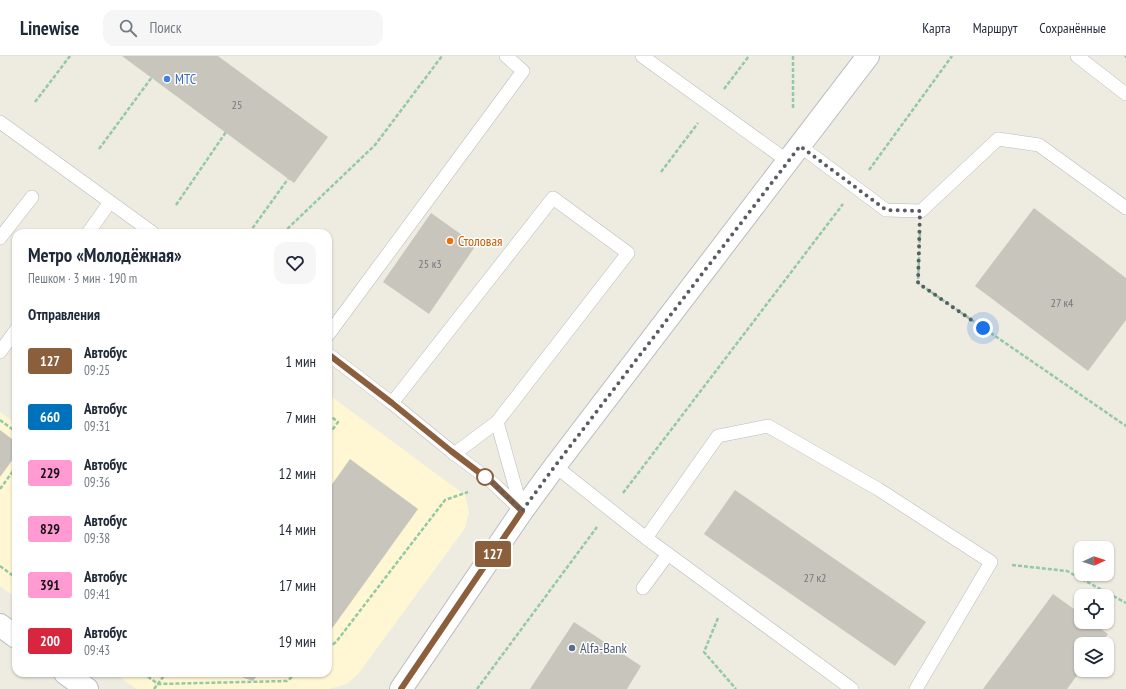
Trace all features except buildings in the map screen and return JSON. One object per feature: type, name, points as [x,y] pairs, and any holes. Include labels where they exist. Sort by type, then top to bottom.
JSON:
[{"type":"street","points":[[401,689],[522,511],[555,466],[868,56]]},
{"type":"street","points":[[0,625],[12,633]]},
{"type":"street","points":[[70,677],[87,689]]},
{"type":"lane","points":[[332,330],[523,71],[506,56]]},
{"type":"lane","points":[[642,56],[794,154],[856,187],[886,210],[920,211],[998,139],[1038,146],[1126,208]]},
{"type":"lane","points":[[1077,56],[1126,94]]},
{"type":"lane","points":[[0,122],[147,229]]},
{"type":"lane","points":[[0,238],[32,197]]},
{"type":"lane","points":[[392,403],[553,198],[628,253],[497,422],[454,454]]},
{"type":"lane","points":[[91,229],[110,202]]},
{"type":"lane","points":[[0,352],[12,336]]},
{"type":"lane","points":[[332,357],[493,483],[522,511]]},
{"type":"lane","points":[[497,422],[522,511]]},
{"type":"lane","points":[[646,538],[718,436],[768,426],[878,489],[991,562],[920,687]]},
{"type":"lane","points":[[555,466],[646,538],[852,689]]},
{"type":"lane","points":[[643,588],[668,554]]},
{"type":"path","points":[[35,102],[70,56]]},
{"type":"path","points":[[287,229],[374,145],[442,56]]},
{"type":"path","points":[[793,56],[793,109]]},
{"type":"path","points":[[477,689],[610,510],[856,187],[952,56]]},
{"type":"path","points":[[99,149],[152,78]]},
{"type":"path","points":[[176,205],[226,132]]},
{"type":"path","points":[[253,229],[288,179]]},
{"type":"path","points":[[920,211],[918,283],[1126,426]]},
{"type":"path","points":[[332,417],[338,422],[332,430]]},
{"type":"path","points":[[0,420],[12,429]]},
{"type":"path","points":[[0,489],[12,472]]},
{"type":"path","points":[[332,645],[336,642],[445,500],[493,483]]},
{"type":"path","points":[[991,562],[1067,571],[1126,603]]},
{"type":"path","points":[[0,566],[12,575]]},
{"type":"path","points":[[726,597],[704,652],[736,689]]},
{"type":"path","points":[[148,677],[158,684],[287,681],[292,677]]},
{"type":"path","points":[[154,689],[163,677]]},
{"type":"shaded area","points":[[332,397],[465,495],[469,512],[465,528],[359,673],[347,684],[329,689],[136,689],[120,677],[332,677]]},
{"type":"shaded area","points":[[0,412],[12,421],[12,595],[0,586]]},
{"type":"bus line","name":"127","points":[[332,357],[493,483],[522,511],[401,689]]},
{"type":"place","name":"МТС","points":[[167,79]]},
{"type":"place","name":"Столовая","points":[[450,241]]},
{"type":"place","name":"Alfa-Bank","points":[[572,648]]},
{"type":"route","points":[[485,477],[480,473],[493,483],[522,511],[800,146],[886,210],[920,211],[918,283],[983,328]]}]
